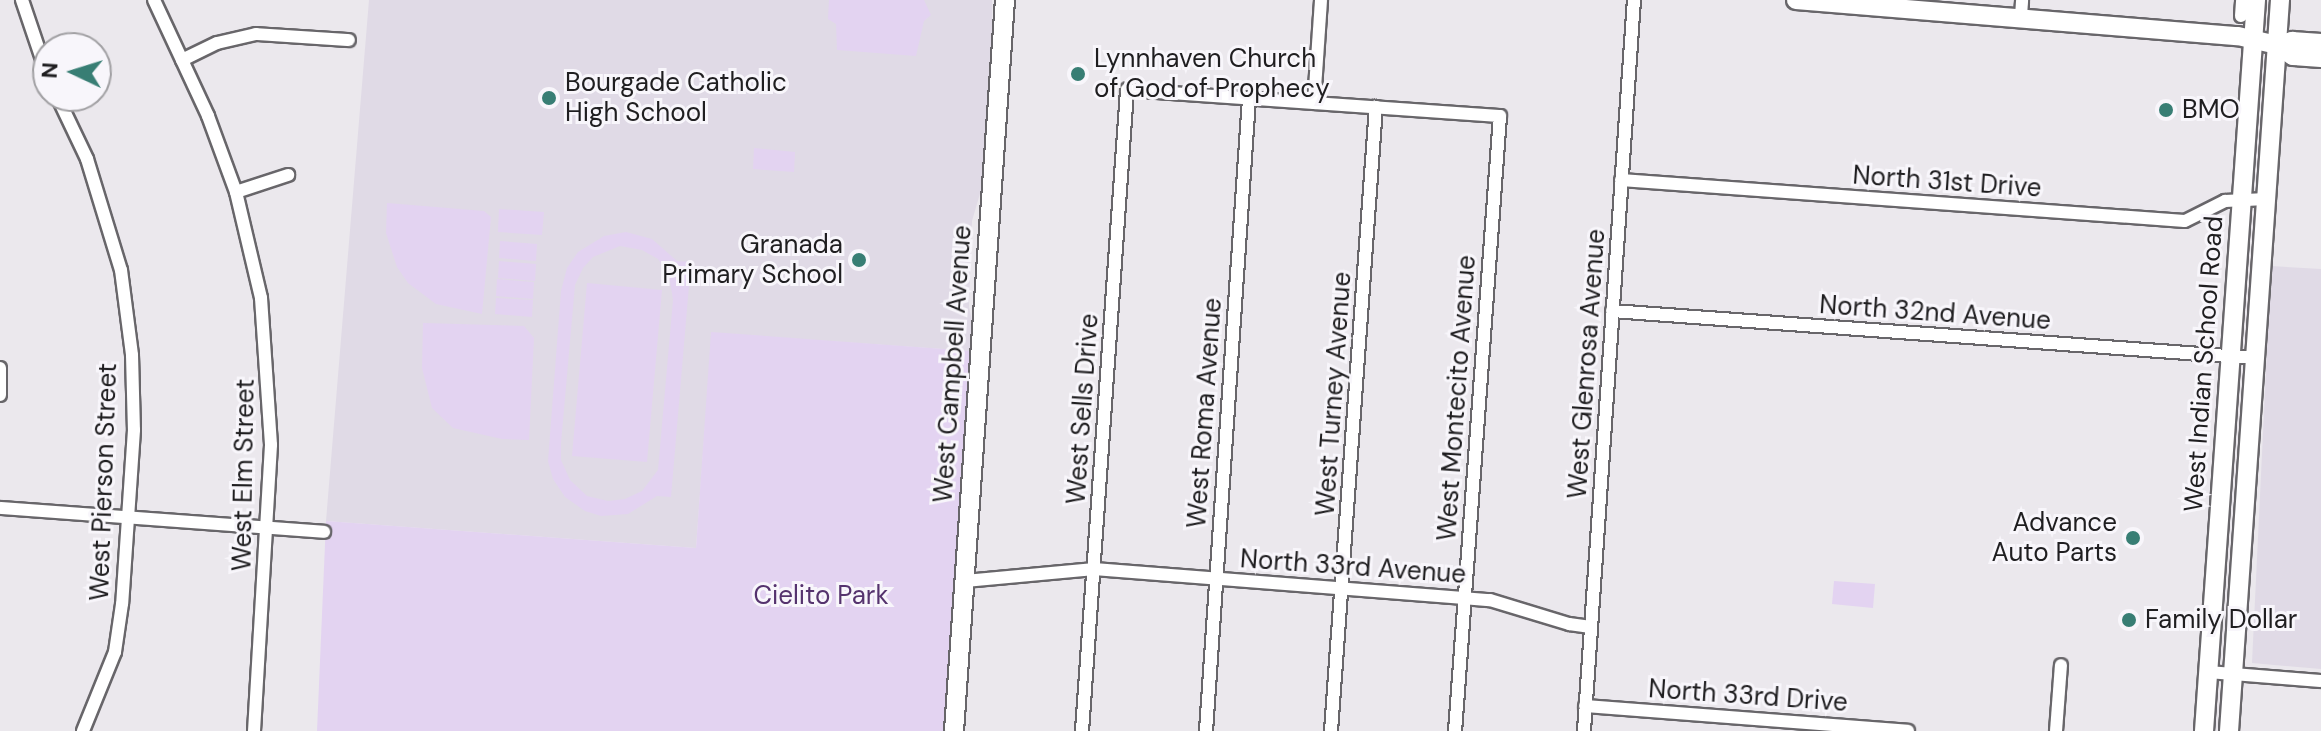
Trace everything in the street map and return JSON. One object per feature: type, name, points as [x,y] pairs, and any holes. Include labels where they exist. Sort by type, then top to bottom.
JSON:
[{"type":"main road","name":"West Campbell Avenue","points":[[954,731],[1005,0]]},
{"type":"main road","points":[[1796,0],[2021,8],[2253,40],[2277,45],[2293,56],[2321,58]]},
{"type":"main road","name":"West Indian School Road","points":[[2204,731],[2256,0]]},
{"type":"main road","name":"West Indian School Road","points":[[2229,731],[2280,0]]},
{"type":"main road","points":[[2277,45],[2292,41],[2321,43]]},
{"type":"street","points":[[22,0],[32,37]]},
{"type":"street","name":"West Elm Street","points":[[154,0],[208,116],[236,192],[261,298],[268,357],[271,445],[254,731]]},
{"type":"street","points":[[1314,103],[1321,0]]},
{"type":"street","name":"West Glenrosa Avenue","points":[[1584,731],[1634,0]]},
{"type":"street","points":[[2241,16],[2242,0]]},
{"type":"street","points":[[182,60],[217,43],[256,34],[349,40]]},
{"type":"street","name":"West Sells Drive","points":[[1082,731],[1127,90],[1249,98]]},
{"type":"street","points":[[1249,98],[1376,107]]},
{"type":"street","name":"West Roma Avenue","points":[[1206,731],[1249,98]]},
{"type":"street","name":"West Montecito Avenue","points":[[1376,107],[1500,116],[1455,731]]},
{"type":"street","name":"West Turney Avenue","points":[[1331,731],[1376,107]]},
{"type":"street","name":"West Pierson Street","points":[[65,112],[87,159],[121,270],[132,355],[134,430],[129,517],[115,652],[83,731]]},
{"type":"street","points":[[236,192],[288,175]]},
{"type":"street","name":"North 31st Drive","points":[[1621,180],[2185,221],[2225,201],[2266,199]]},
{"type":"street","name":"North 32nd Avenue","points":[[1612,311],[2255,358]]},
{"type":"street","points":[[0,368],[0,395]]},
{"type":"street","points":[[0,508],[324,532]]},
{"type":"street","name":"North 33rd Avenue","points":[[965,581],[1094,569],[1490,600],[1569,624],[1591,627]]},
{"type":"street","points":[[2056,731],[2061,665]]},
{"type":"street","points":[[2208,672],[2321,681]]},
{"type":"street","name":"North 33rd Drive","points":[[1585,706],[1908,731]]},
{"type":"shaded area","points":[[369,0],[992,0],[992,50],[981,190],[972,221],[969,307],[973,325],[972,351],[712,333],[696,548],[326,521]]},
{"type":"shaded area","points":[[2271,266],[2321,269],[2321,669],[2252,663]]},
{"type":"green space","points":[[829,0],[924,0],[931,15],[924,21],[916,56],[837,50],[836,24],[828,19]]},
{"type":"green space","points":[[754,148],[795,152],[794,172],[753,169]]},
{"type":"green space","points":[[387,203],[484,211],[491,217],[482,314],[436,304],[408,283],[397,267],[386,233]]},
{"type":"green space","points":[[499,209],[544,212],[542,235],[498,232]]},
{"type":"green space","points":[[626,232],[652,239],[677,261],[691,262],[671,497],[657,496],[628,514],[601,516],[585,511],[565,497],[553,479],[548,461],[561,291],[567,268],[578,252],[604,236]],"holes":[[[620,246],[642,250],[658,259],[669,275],[673,300],[658,470],[642,491],[625,499],[608,501],[587,496],[570,480],[561,460],[575,285],[583,268],[593,257]]]},
{"type":"green space","points":[[500,241],[537,244],[536,261],[499,258]]},
{"type":"green space","points":[[499,261],[536,264],[535,281],[498,278]]},
{"type":"green space","points":[[497,279],[534,282],[533,299],[496,296]]},
{"type":"green space","points":[[587,283],[662,290],[647,462],[572,456]]},
{"type":"green space","points":[[496,298],[533,300],[532,317],[495,314]]},
{"type":"green space","points":[[423,323],[524,326],[534,338],[529,440],[502,439],[453,428],[432,408],[422,368]]},
{"type":"green space","name":"Cielito Park","points":[[711,332],[972,351],[945,731],[317,731],[326,521],[696,548]]},
{"type":"green space","points":[[1834,581],[1875,584],[1873,608],[1832,604]]},
{"type":"place","name":"Lynnhaven Church of God of Prophecy","points":[[1078,74]]},
{"type":"place","name":"Bourgade Catholic High School","points":[[549,98]]},
{"type":"place","name":"BMO","points":[[2166,110]]},
{"type":"place","name":"Granada Primary School","points":[[859,260]]},
{"type":"place","name":"Advance Auto Parts","points":[[2133,538]]},
{"type":"place","name":"Family Dollar","points":[[2129,620]]}]
